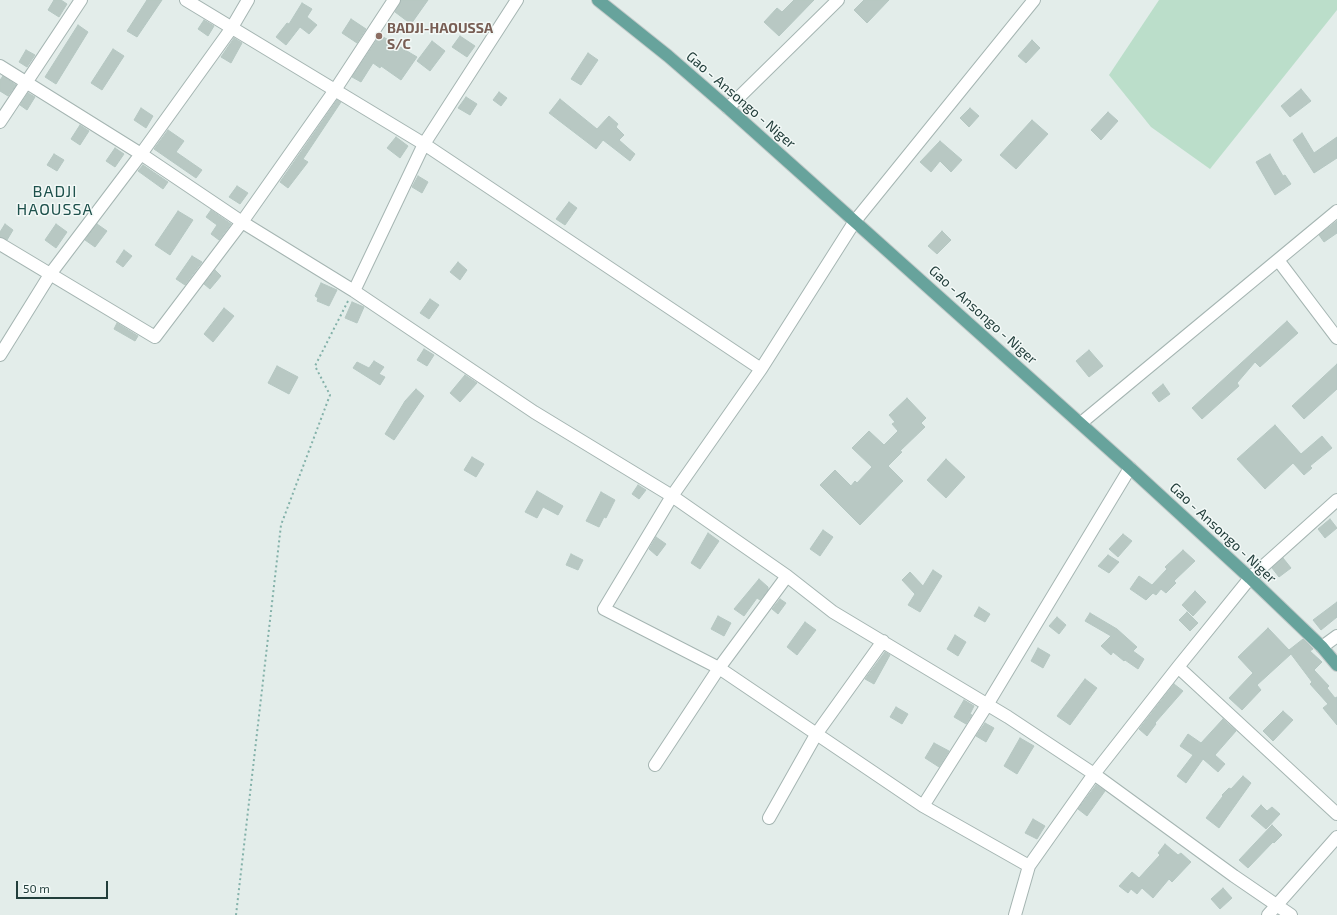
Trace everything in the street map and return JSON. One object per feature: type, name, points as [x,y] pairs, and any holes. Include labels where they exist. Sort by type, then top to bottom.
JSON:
[{"type":"main road","name":"Gao - Ansongo - Niger","points":[[598,0],[668,56],[728,108],[1130,468],[1250,578],[1322,647],[1337,666]]},
{"type":"street","points":[[0,122],[81,0]]},
{"type":"street","points":[[186,0],[231,29],[424,144],[761,369]]},
{"type":"street","points":[[0,355],[51,273],[141,154],[231,29],[248,0]]},
{"type":"street","points":[[0,244],[155,336],[242,222],[335,90],[394,0]]},
{"type":"street","points":[[354,290],[424,144],[517,0]]},
{"type":"street","points":[[728,108],[838,0]]},
{"type":"street","points":[[1029,866],[923,806],[719,668],[604,609],[672,496],[761,369],[855,221],[1034,0]]},
{"type":"street","points":[[0,66],[141,154],[242,222],[354,290],[534,412],[672,496],[787,576],[833,612],[987,705],[1094,774],[1272,910],[1291,915]]},
{"type":"street","points":[[1080,423],[1337,211]]},
{"type":"street","points":[[1278,260],[1337,338]]},
{"type":"street","points":[[923,806],[987,705],[1130,468]]},
{"type":"street","points":[[1015,915],[1029,866],[1094,774],[1250,578],[1336,504]]},
{"type":"street","points":[[655,765],[719,668],[787,576]]},
{"type":"street","points":[[1322,647],[1337,636]]},
{"type":"street","points":[[769,818],[817,733],[883,642]]},
{"type":"street","points":[[1178,667],[1337,814]]},
{"type":"street","points":[[1272,910],[1337,837]]},
{"type":"path","points":[[236,915],[281,525],[330,395],[315,366],[354,290]]},
{"type":"green space","points":[[1159,0],[1337,0],[1337,10],[1210,169],[1151,127],[1109,75]]},
{"type":"building","points":[[54,0],[61,0],[67,4],[59,17],[48,10]]},
{"type":"building","points":[[147,0],[162,0],[137,37],[127,31]]},
{"type":"building","points":[[401,0],[428,0],[411,24],[395,12]]},
{"type":"building","points":[[794,0],[814,0],[779,36],[764,22],[777,8],[782,12]]},
{"type":"building","points":[[864,0],[889,0],[867,23],[854,10]]},
{"type":"building","points":[[302,3],[312,9],[307,17],[317,25],[309,34],[300,27],[286,45],[276,37],[287,23],[289,24]]},
{"type":"building","points":[[351,19],[366,29],[357,43],[342,33]]},
{"type":"building","points":[[204,20],[214,26],[208,36],[198,29]]},
{"type":"building","points":[[78,25],[88,32],[56,84],[45,77]]},
{"type":"building","points":[[380,35],[417,57],[401,80],[381,66],[380,68],[373,63],[361,82],[352,77]]},
{"type":"building","points":[[460,36],[475,46],[467,57],[452,47]]},
{"type":"building","points":[[234,38],[242,43],[231,63],[221,57]]},
{"type":"building","points":[[1032,40],[1040,48],[1026,63],[1018,56]]},
{"type":"building","points":[[432,41],[445,51],[430,71],[417,61]]},
{"type":"building","points":[[113,49],[124,56],[102,90],[91,83]]},
{"type":"building","points":[[26,50],[35,55],[27,67],[19,62]]},
{"type":"building","points":[[588,53],[598,60],[581,85],[571,79]]},
{"type":"building","points":[[3,76],[16,85],[8,96],[0,91],[0,80]]},
{"type":"building","points":[[1301,89],[1311,101],[1290,117],[1281,106]]},
{"type":"building","points":[[499,92],[507,98],[501,106],[493,100]]},
{"type":"building","points":[[28,93],[35,97],[27,110],[20,105]]},
{"type":"building","points":[[466,97],[477,104],[470,115],[458,108]]},
{"type":"building","points":[[560,99],[597,129],[609,116],[618,124],[616,127],[624,135],[619,140],[635,154],[630,161],[603,140],[596,149],[549,113]]},
{"type":"building","points":[[337,100],[341,102],[303,159],[308,162],[288,188],[280,182]]},
{"type":"building","points":[[141,108],[153,116],[146,128],[134,120]]},
{"type":"building","points":[[970,108],[979,116],[969,127],[960,118]]},
{"type":"building","points":[[1108,112],[1118,121],[1101,140],[1091,130]]},
{"type":"building","points":[[1032,120],[1048,134],[1016,169],[1000,155]]},
{"type":"building","points":[[80,125],[89,131],[80,145],[71,139]]},
{"type":"building","points":[[168,130],[184,141],[176,152],[202,170],[196,178],[154,149]]},
{"type":"building","points":[[1302,133],[1314,153],[1337,137],[1337,158],[1314,173],[1293,140]]},
{"type":"building","points":[[396,137],[408,146],[400,158],[387,148]]},
{"type":"building","points":[[940,141],[962,160],[951,172],[940,161],[931,172],[920,162]]},
{"type":"building","points":[[115,148],[124,154],[115,167],[106,161]]},
{"type":"building","points":[[54,154],[64,160],[57,171],[47,165]]},
{"type":"building","points":[[1270,154],[1283,176],[1285,175],[1291,184],[1275,195],[1256,162]]},
{"type":"building","points":[[143,165],[168,182],[163,189],[138,171]]},
{"type":"building","points":[[418,176],[428,182],[422,193],[412,187]]},
{"type":"building","points":[[237,186],[248,193],[240,204],[229,197]]},
{"type":"building","points":[[569,202],[577,208],[565,225],[556,219]]},
{"type":"building","points":[[211,210],[231,224],[219,240],[211,234],[217,225],[206,217]]},
{"type":"building","points":[[178,211],[193,220],[170,255],[155,245]]},
{"type":"building","points":[[1337,221],[1337,233],[1324,242],[1319,235]]},
{"type":"building","points":[[5,224],[13,230],[7,240],[0,237],[0,232]]},
{"type":"building","points":[[56,224],[67,232],[56,248],[45,240]]},
{"type":"building","points":[[97,224],[107,231],[95,247],[85,240]]},
{"type":"building","points":[[942,231],[951,240],[937,254],[928,246]]},
{"type":"building","points":[[124,250],[132,256],[123,267],[116,262]]},
{"type":"building","points":[[192,256],[202,262],[185,285],[176,279]]},
{"type":"building","points":[[458,262],[467,270],[460,280],[450,272]]},
{"type":"building","points":[[215,270],[221,276],[210,289],[204,284]]},
{"type":"building","points":[[321,283],[337,290],[329,306],[317,301],[318,298],[315,296]]},
{"type":"building","points":[[430,299],[439,305],[429,319],[420,313]]},
{"type":"building","points":[[352,302],[364,307],[357,323],[345,318]]},
{"type":"building","points":[[224,308],[234,316],[213,342],[204,334]]},
{"type":"building","points":[[1287,321],[1298,333],[1260,367],[1255,362],[1237,383],[1239,386],[1202,419],[1192,408]]},
{"type":"building","points":[[117,323],[138,336],[135,341],[114,329]]},
{"type":"building","points":[[424,349],[434,355],[427,366],[417,360]]},
{"type":"building","points":[[1089,350],[1103,366],[1089,377],[1076,361]]},
{"type":"building","points":[[374,361],[384,367],[379,374],[385,377],[380,385],[353,368],[357,362],[369,368]]},
{"type":"building","points":[[1337,364],[1337,389],[1304,419],[1292,406]]},
{"type":"building","points":[[277,366],[298,377],[289,394],[268,383]]},
{"type":"building","points":[[465,375],[477,383],[460,402],[450,393]]},
{"type":"building","points":[[1163,384],[1170,394],[1159,402],[1152,393]]},
{"type":"building","points":[[416,389],[424,396],[394,440],[385,434],[405,401]]},
{"type":"building","points":[[907,398],[926,418],[921,423],[925,427],[900,451],[902,452],[888,466],[903,481],[860,525],[820,485],[835,470],[851,486],[855,481],[857,483],[872,467],[852,448],[869,431],[884,445],[898,431],[892,424],[895,422],[889,415]]},
{"type":"building","points":[[1275,425],[1301,454],[1322,436],[1332,448],[1310,466],[1312,468],[1304,475],[1293,463],[1265,489],[1237,459]]},
{"type":"building","points":[[472,457],[484,464],[476,477],[464,470]]},
{"type":"building","points":[[946,459],[965,477],[946,498],[927,480]]},
{"type":"building","points":[[638,485],[646,490],[639,499],[632,494]]},
{"type":"building","points":[[537,491],[563,506],[558,515],[543,507],[537,518],[525,512]]},
{"type":"building","points":[[601,492],[615,500],[606,518],[604,517],[599,527],[586,521]]},
{"type":"building","points":[[1330,519],[1337,528],[1325,538],[1318,529]]},
{"type":"building","points":[[823,530],[833,537],[820,556],[810,549]]},
{"type":"building","points":[[708,533],[719,541],[700,569],[691,563]]},
{"type":"building","points":[[1123,534],[1132,541],[1118,557],[1109,549]]},
{"type":"building","points":[[656,537],[666,544],[657,556],[649,549]]},
{"type":"building","points":[[1183,550],[1195,561],[1174,581],[1176,583],[1166,593],[1161,589],[1156,595],[1153,593],[1146,600],[1130,589],[1139,576],[1152,585],[1167,569],[1165,567]]},
{"type":"building","points":[[571,554],[583,560],[578,570],[566,565]]},
{"type":"building","points":[[1108,555],[1119,562],[1109,573],[1098,566]]},
{"type":"building","points":[[1283,558],[1291,568],[1279,577],[1272,568]]},
{"type":"building","points":[[933,570],[942,576],[920,612],[908,605],[915,594],[902,580],[910,572],[923,586]]},
{"type":"building","points":[[759,579],[768,587],[768,590],[760,600],[757,598],[744,616],[734,609]]},
{"type":"building","points":[[1195,591],[1206,602],[1193,616],[1182,605]]},
{"type":"building","points":[[780,599],[786,603],[778,614],[772,609]]},
{"type":"building","points":[[1337,602],[1337,617],[1321,630],[1313,620]]},
{"type":"building","points":[[979,607],[990,614],[985,622],[974,616]]},
{"type":"building","points":[[1187,612],[1198,623],[1190,631],[1179,620]]},
{"type":"building","points":[[1090,613],[1117,629],[1137,647],[1133,651],[1144,659],[1138,669],[1125,660],[1124,661],[1113,652],[1111,655],[1101,646],[1111,636],[1085,621]]},
{"type":"building","points":[[718,616],[731,623],[724,636],[711,629]]},
{"type":"building","points":[[1057,617],[1066,625],[1059,634],[1049,626]]},
{"type":"building","points":[[805,622],[816,630],[797,655],[787,647]]},
{"type":"building","points":[[1268,628],[1289,650],[1303,639],[1313,649],[1310,651],[1322,662],[1314,670],[1329,686],[1327,688],[1335,698],[1337,697],[1337,725],[1323,708],[1328,704],[1310,684],[1312,682],[1291,654],[1257,685],[1261,690],[1242,710],[1229,698],[1253,673],[1238,657]]},
{"type":"building","points":[[955,635],[966,642],[958,656],[947,649]]},
{"type":"building","points":[[1038,648],[1050,655],[1043,668],[1031,661]]},
{"type":"building","points":[[885,652],[890,655],[874,684],[865,679]]},
{"type":"building","points":[[1085,679],[1097,688],[1070,725],[1057,716]]},
{"type":"building","points":[[1174,684],[1183,691],[1155,723],[1156,724],[1147,736],[1139,729]]},
{"type":"building","points":[[964,700],[974,706],[970,714],[972,715],[966,724],[954,717]]},
{"type":"building","points":[[896,707],[908,714],[902,724],[890,717]]},
{"type":"building","points":[[1283,711],[1293,720],[1273,741],[1263,731]]},
{"type":"building","points":[[1223,719],[1236,731],[1215,755],[1225,764],[1218,772],[1203,759],[1186,783],[1177,776],[1193,755],[1180,746],[1188,734],[1201,743]]},
{"type":"building","points":[[985,723],[994,728],[986,742],[976,736]]},
{"type":"building","points":[[1020,738],[1034,746],[1017,774],[1004,766]]},
{"type":"building","points":[[934,743],[949,751],[939,767],[925,758]]},
{"type":"building","points":[[1243,776],[1251,783],[1219,828],[1206,818],[1223,796],[1222,795],[1229,788],[1231,789]]},
{"type":"building","points":[[1096,785],[1105,791],[1087,816],[1078,809]]},
{"type":"building","points":[[1261,805],[1267,811],[1272,807],[1280,814],[1266,829],[1251,816]]},
{"type":"building","points":[[1033,819],[1045,826],[1037,839],[1025,833]]},
{"type":"building","points":[[1272,825],[1282,835],[1274,843],[1273,842],[1248,868],[1239,860]]},
{"type":"building","points":[[1165,844],[1178,855],[1181,853],[1191,862],[1172,882],[1169,879],[1153,898],[1142,888],[1137,894],[1131,889],[1128,893],[1119,886],[1132,872],[1139,878],[1160,855],[1158,853]]},
{"type":"building","points":[[1223,888],[1232,898],[1220,909],[1211,899]]},
{"type":"place","name":"BADJI-HAOUSSA S/C","points":[[379,36]]},
{"type":"district","name":"BADJI HAOUSSA","points":[[55,201]]}]
